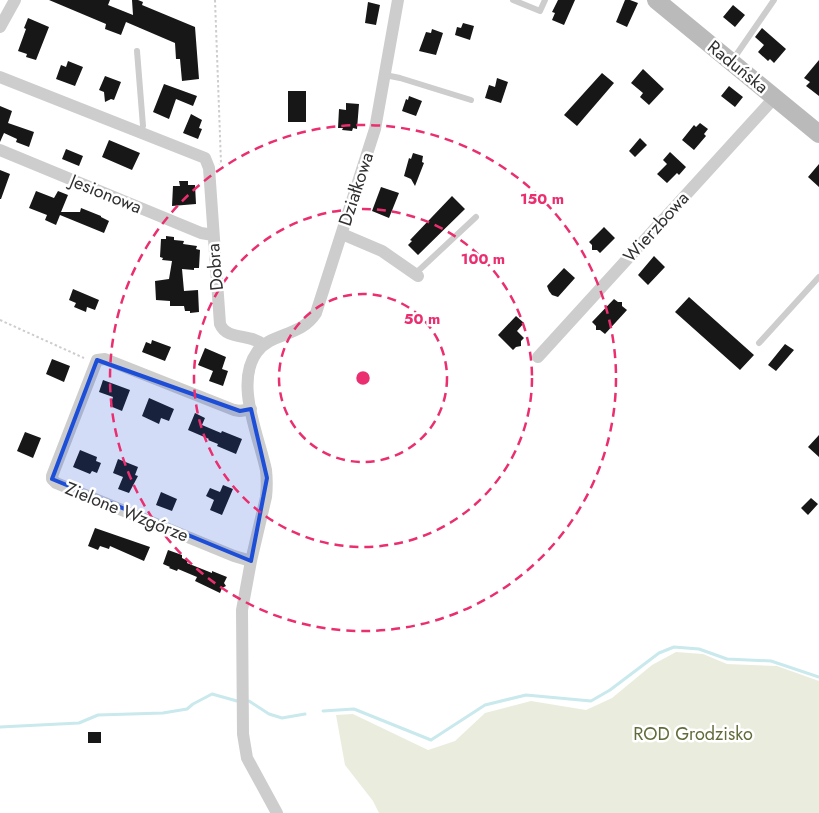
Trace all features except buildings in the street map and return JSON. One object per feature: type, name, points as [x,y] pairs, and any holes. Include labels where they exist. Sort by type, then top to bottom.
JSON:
[{"type":"street","points":[[0,27],[15,0]]},
{"type":"street","name":"Działkowa","points":[[263,345],[305,326],[312,319],[319,303],[375,129],[398,0]]},
{"type":"street","name":"Raduńska","points":[[656,0],[819,134]]},
{"type":"street","points":[[0,77],[202,156],[207,161],[209,168]]},
{"type":"street","name":"Wierzbowa","points":[[538,357],[775,97]]},
{"type":"street","name":"Jesionowa","points":[[0,150],[201,233],[213,235]]},
{"type":"street","name":"Dobra","points":[[209,168],[220,324],[230,334],[254,339],[263,345]]},
{"type":"street","points":[[342,234],[382,251],[417,274]]},
{"type":"street","points":[[263,345],[252,359],[248,372],[247,386],[266,472],[267,487],[242,610],[243,734],[247,758],[277,813]]},
{"type":"street","points":[[95,363],[97,360],[105,359],[234,410],[251,409]]},
{"type":"street","name":"Zielone Wzgórze","points":[[95,363],[52,479],[56,483],[234,556],[251,561]]},
{"type":"lane","points":[[513,0],[540,11],[545,0]]},
{"type":"lane","points":[[731,62],[774,0]]},
{"type":"lane","points":[[137,51],[141,132]]},
{"type":"lane","points":[[385,75],[471,100]]},
{"type":"lane","points":[[417,274],[476,218]]},
{"type":"lane","points":[[759,344],[819,277]]},
{"type":"path","points":[[209,168],[221,163],[215,0]]},
{"type":"path","points":[[0,320],[95,363]]},
{"type":"highlighted area","points":[[97,360],[240,411],[251,409],[267,478],[251,561],[52,479]]},
{"type":"green space","name":"ROD Grodzisko","points":[[676,652],[703,654],[727,664],[777,666],[819,681],[819,813],[379,813],[373,801],[345,765],[336,715],[353,714],[428,750],[455,741],[485,713],[531,701],[586,710],[612,698],[652,665]]},
{"type":"waterway","points":[[323,711],[354,709],[431,740],[485,705],[526,695],[591,701],[610,690],[659,653],[674,647],[699,649],[727,659],[771,661],[819,677]]},
{"type":"waterway","points":[[0,727],[79,723],[98,715],[163,713],[187,709],[212,694],[237,701]]},
{"type":"waterway","points":[[249,701],[269,714],[282,718],[305,714]]}]
